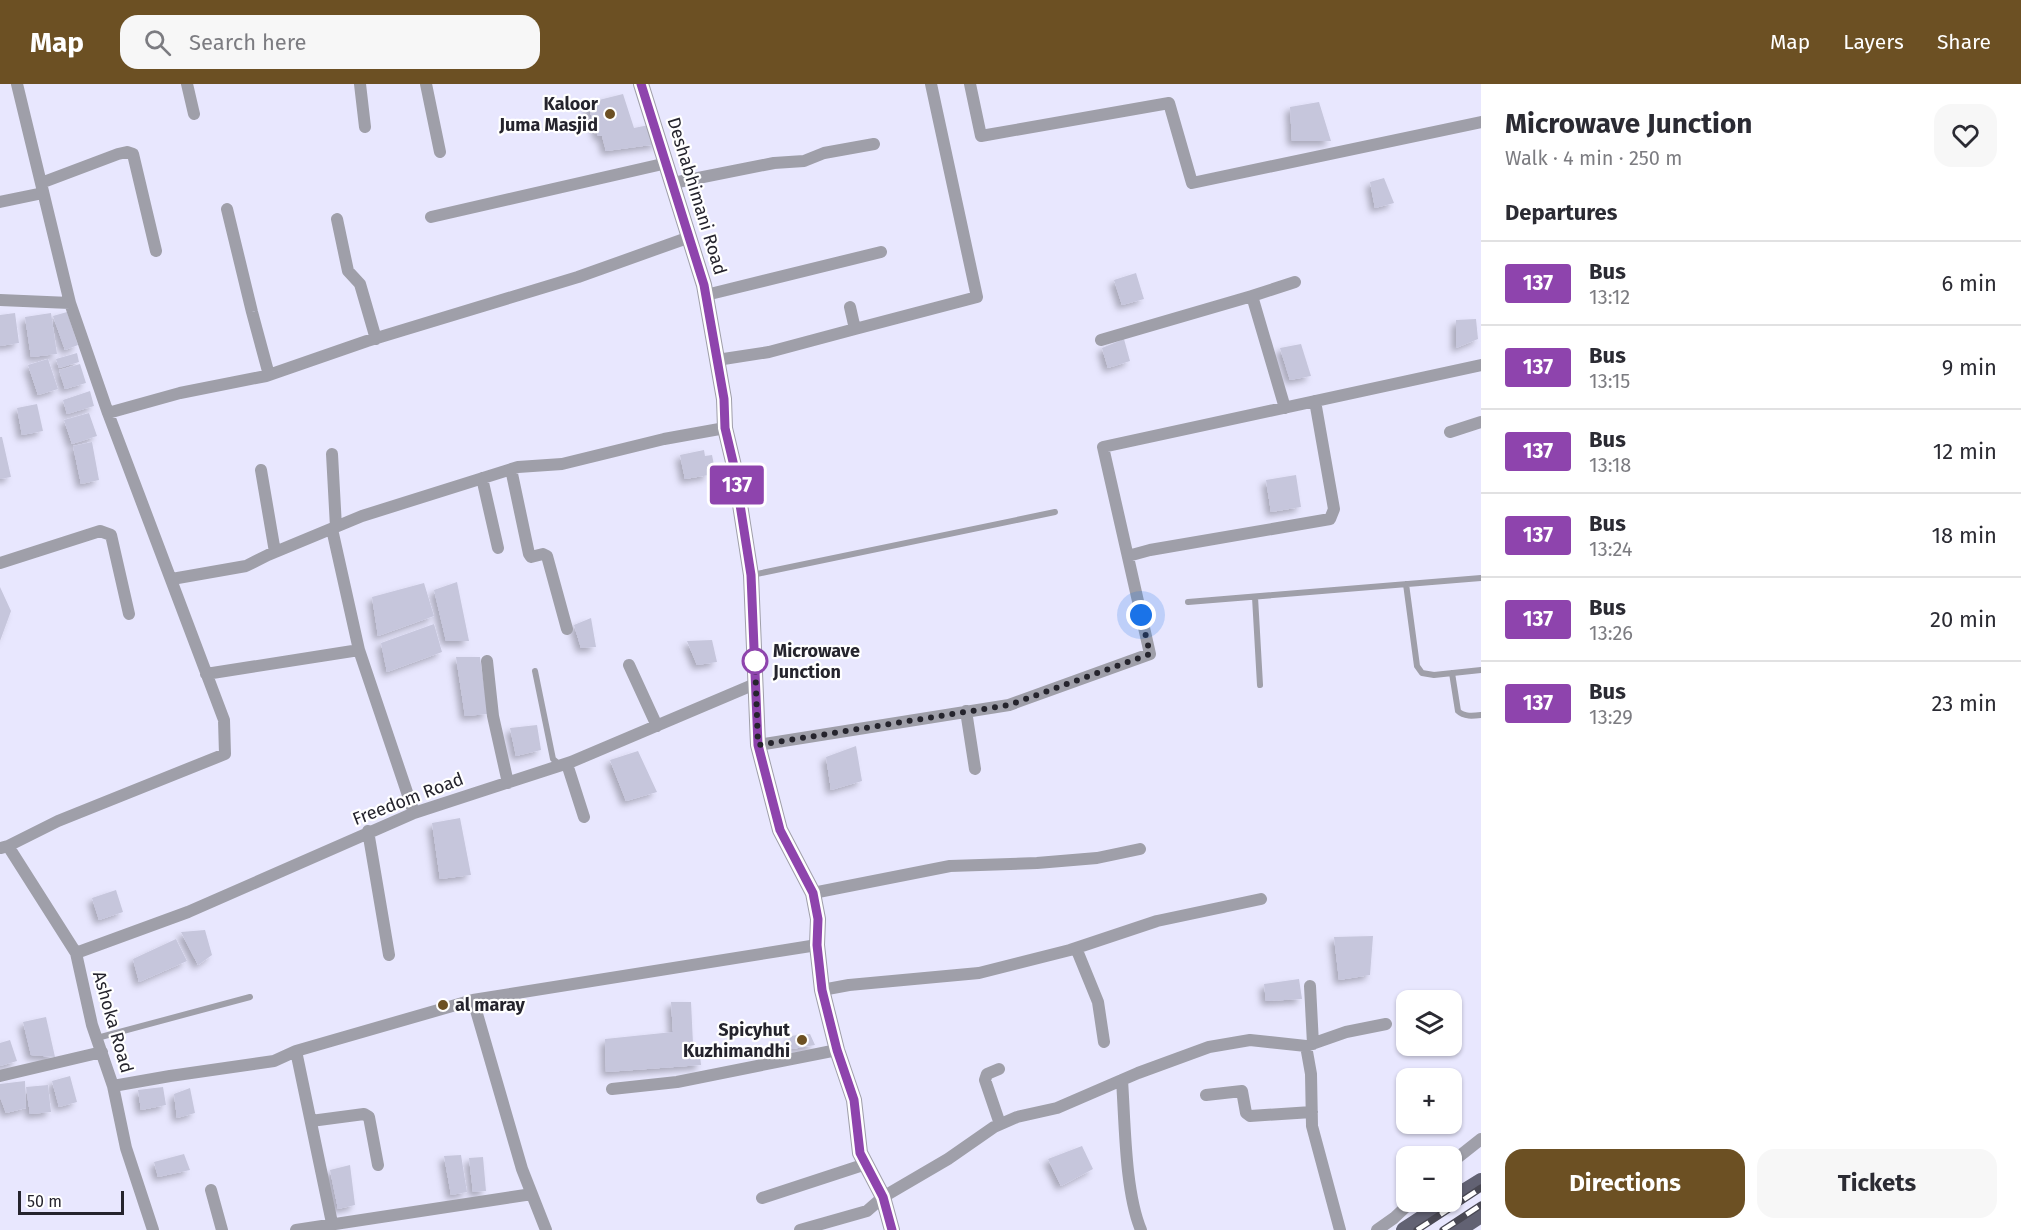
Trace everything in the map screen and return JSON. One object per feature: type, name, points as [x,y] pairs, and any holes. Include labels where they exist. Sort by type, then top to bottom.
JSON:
[{"type":"main road","points":[[1462,1192],[1481,1181]]},
{"type":"main road","points":[[1404,1230],[1432,1212]]},
{"type":"main road","points":[[1458,1230],[1481,1215]]},
{"type":"street","points":[[4,847],[58,821],[225,754],[224,720],[108,413],[70,303],[17,84]]},
{"type":"street","points":[[188,84],[194,114]]},
{"type":"street","points":[[360,84],[365,126]]},
{"type":"street","points":[[426,84],[440,152]]},
{"type":"street","name":"Deshabhimani Road","points":[[641,84],[706,295],[724,399],[725,428],[734,466],[751,575],[758,745],[780,830],[813,893],[818,919],[817,945],[822,990],[837,1050],[854,1100],[860,1153],[883,1197],[892,1230]]},
{"type":"street","points":[[717,360],[769,352],[977,297],[930,84]]},
{"type":"street","points":[[970,84],[981,136],[1168,103],[1192,183],[1481,122]]},
{"type":"street","points":[[673,183],[774,163],[804,161],[824,153],[874,144]]},
{"type":"street","points":[[0,202],[42,188],[127,152],[133,154],[156,251]]},
{"type":"street","points":[[431,217],[667,163]]},
{"type":"street","points":[[227,209],[269,375]]},
{"type":"street","points":[[337,219],[348,272],[360,284],[376,339]]},
{"type":"street","points":[[108,413],[180,393],[269,375],[376,339],[544,288],[690,237]]},
{"type":"street","points":[[706,295],[881,252]]},
{"type":"street","points":[[1101,340],[1295,282]]},
{"type":"street","points":[[1252,296],[1285,408]]},
{"type":"street","points":[[0,300],[70,303]]},
{"type":"street","points":[[850,307],[855,329]]},
{"type":"street","points":[[758,745],[1009,705],[1150,654],[1103,447],[1481,365]]},
{"type":"street","points":[[1128,556],[1150,550],[1330,519],[1334,509],[1315,401]]},
{"type":"street","points":[[1450,432],[1481,422]]},
{"type":"street","points":[[172,579],[246,566],[362,516],[518,467],[562,464],[664,439],[725,428]]},
{"type":"street","points":[[332,454],[334,528],[358,650],[414,813]]},
{"type":"street","points":[[511,469],[529,554],[531,557],[543,554],[547,556],[567,629]]},
{"type":"street","points":[[261,470],[275,552]]},
{"type":"street","points":[[482,478],[498,548]]},
{"type":"street","points":[[0,563],[100,531],[111,535],[129,614]]},
{"type":"street","points":[[206,674],[358,650]]},
{"type":"street","points":[[487,661],[493,716],[508,783]]},
{"type":"street","points":[[629,665],[657,726]]},
{"type":"street","name":"Freedom Road","points":[[76,953],[188,912],[368,831],[414,813],[563,765],[755,684]]},
{"type":"street","points":[[966,711],[975,769]]},
{"type":"street","points":[[563,765],[584,817]]},
{"type":"street","points":[[368,831],[389,955]]},
{"type":"street","name":"Ashoka Road","points":[[4,847],[76,953],[97,1038],[113,1086],[126,1148],[153,1230]]},
{"type":"street","points":[[813,893],[950,866],[1097,858],[1140,849]]},
{"type":"street","points":[[822,990],[849,985],[979,973],[1026,963],[1157,921],[1262,899]]},
{"type":"street","points":[[113,1086],[274,1060],[296,1051],[473,1000],[817,945]]},
{"type":"street","points":[[1076,948],[1098,1002],[1104,1042]]},
{"type":"street","points":[[1310,986],[1312,1126],[1340,1230]]},
{"type":"street","points":[[473,1000],[522,1169],[546,1230]]},
{"type":"street","points":[[800,1230],[867,1211],[883,1197],[948,1159],[1000,1124],[1017,1117],[1057,1108],[1209,1047],[1250,1040],[1310,1045],[1346,1032],[1386,1024]]},
{"type":"street","points":[[612,1089],[677,1082],[837,1050]]},
{"type":"street","points":[[296,1051],[332,1223]]},
{"type":"street","points":[[0,1076],[102,1052]]},
{"type":"street","points":[[999,1069],[987,1074],[985,1080],[1000,1124]]},
{"type":"street","points":[[1122,1080],[1130,1174],[1137,1221],[1141,1230]]},
{"type":"street","points":[[1206,1095],[1242,1091],[1246,1113],[1250,1116],[1312,1112]]},
{"type":"street","points":[[311,1121],[364,1114],[369,1117],[378,1165]]},
{"type":"street","points":[[1462,1154],[1481,1139]]},
{"type":"street","points":[[762,1198],[866,1164]]},
{"type":"street","points":[[211,1190],[222,1230]]},
{"type":"street","points":[[296,1230],[332,1223],[354,1225],[532,1194]]},
{"type":"street","points":[[1377,1230],[1400,1212]]},
{"type":"lane","points":[[751,575],[1054,512]]},
{"type":"lane","points":[[1188,602],[1481,578]]},
{"type":"lane","points":[[1406,584],[1417,666],[1422,673],[1434,675],[1481,670]]},
{"type":"lane","points":[[1255,597],[1260,685]]},
{"type":"lane","points":[[535,671],[554,759],[563,765]]},
{"type":"lane","points":[[1452,673],[1458,711],[1471,716],[1481,715]]},
{"type":"lane","points":[[97,1038],[250,997]]},
{"type":"building","name":"Kaloor Juma Masjid","points":[[623,94],[634,128],[649,125],[658,144],[606,151],[602,136],[598,136],[587,103]]},
{"type":"building","points":[[1319,102],[1331,141],[1292,141],[1290,107]]},
{"type":"building","points":[[1384,178],[1394,203],[1375,208],[1370,182]]},
{"type":"building","points":[[1136,273],[1144,299],[1122,305],[1114,280]]},
{"type":"building","points":[[67,312],[78,345],[65,350],[53,316]]},
{"type":"building","points":[[15,313],[19,343],[0,346],[0,315]]},
{"type":"building","points":[[51,313],[57,354],[31,357],[25,317]]},
{"type":"building","points":[[1476,319],[1478,339],[1456,348],[1456,320]]},
{"type":"building","points":[[1124,339],[1130,361],[1108,368],[1102,348]]},
{"type":"building","points":[[1301,344],[1311,376],[1290,380],[1280,348]]},
{"type":"building","points":[[77,353],[79,362],[59,368],[56,359]]},
{"type":"building","points":[[48,359],[58,389],[38,395],[28,365]]},
{"type":"building","points":[[80,364],[86,383],[65,389],[59,370]]},
{"type":"building","points":[[90,391],[94,406],[67,414],[63,400]]},
{"type":"building","points":[[37,404],[43,431],[22,435],[17,408]]},
{"type":"building","points":[[89,413],[97,436],[72,444],[64,420]]},
{"type":"building","points":[[0,437],[2,437],[11,477],[0,479]]},
{"type":"building","points":[[92,442],[99,480],[81,484],[73,446]]},
{"type":"building","points":[[704,450],[705,456],[712,455],[714,465],[707,466],[709,475],[685,479],[680,455]]},
{"type":"building","points":[[1296,475],[1301,507],[1271,512],[1266,480]]},
{"type":"building","points":[[457,582],[469,641],[446,641],[434,590]]},
{"type":"building","points":[[424,583],[434,616],[378,636],[372,597]]},
{"type":"building","points":[[0,587],[11,611],[0,641]]},
{"type":"building","points":[[591,618],[596,647],[581,648],[574,625]]},
{"type":"building","points":[[434,624],[442,652],[387,672],[381,643]]},
{"type":"building","points":[[712,640],[717,662],[697,665],[687,641]]},
{"type":"building","points":[[456,657],[480,657],[488,714],[465,716]]},
{"type":"building","points":[[537,725],[541,750],[516,756],[510,728]]},
{"type":"building","points":[[856,746],[862,781],[831,790],[826,757]]},
{"type":"building","points":[[638,751],[657,792],[626,801],[610,760]]},
{"type":"building","points":[[460,818],[471,875],[440,879],[432,823]]},
{"type":"building","points":[[116,890],[123,912],[99,920],[92,898]]},
{"type":"building","points":[[205,930],[212,955],[198,965],[181,932]]},
{"type":"building","points":[[1373,936],[1370,975],[1339,980],[1334,937]]},
{"type":"building","points":[[176,939],[187,961],[139,982],[133,959]]},
{"type":"building","points":[[1299,979],[1302,999],[1266,1001],[1264,984]]},
{"type":"building","points":[[671,1002],[691,1002],[693,1044],[699,1046],[701,1065],[606,1072],[605,1039],[673,1032]]},
{"type":"building","points":[[46,1017],[55,1057],[31,1055],[23,1022]]},
{"type":"building","name":"Spicyhut Kuzhimandhi","points":[[810,1034],[815,1045],[792,1049],[789,1036]]},
{"type":"building","points":[[10,1040],[17,1061],[0,1066],[0,1043]]},
{"type":"building","points":[[70,1076],[77,1102],[59,1107],[52,1081]]},
{"type":"building","points":[[25,1081],[26,1108],[6,1113],[0,1097],[0,1084]]},
{"type":"building","points":[[48,1085],[51,1112],[30,1114],[26,1087]]},
{"type":"building","points":[[163,1087],[166,1105],[141,1110],[138,1090]]},
{"type":"building","points":[[190,1088],[195,1113],[177,1118],[174,1094]]},
{"type":"building","points":[[1082,1146],[1093,1169],[1061,1186],[1048,1159]]},
{"type":"building","points":[[184,1154],[190,1170],[158,1177],[154,1162]]},
{"type":"building","points":[[461,1155],[467,1192],[451,1195],[444,1156]]},
{"type":"building","points":[[483,1157],[486,1191],[473,1192],[469,1158]]},
{"type":"building","points":[[350,1165],[355,1205],[338,1209],[330,1170]]},
{"type":"railway","points":[[1417,1230],[1481,1188]]},
{"type":"railway","points":[[1443,1230],[1481,1205]]},
{"type":"bus line","name":"137","points":[[641,84],[704,285],[724,399],[725,428],[734,466],[751,575],[758,745],[780,830],[813,893],[818,919],[817,945],[822,990],[837,1050],[854,1100],[860,1153],[883,1197],[892,1230]]},
{"type":"place","name":"Kaloor Juma Masjid","points":[[610,114]]},
{"type":"place","name":"Microwave Junction","points":[[755,661]]},
{"type":"place","name":"al maray","points":[[443,1005]]},
{"type":"place","name":"Spicyhut Kuzhimandhi","points":[[802,1040]]},
{"type":"route","points":[[755,661],[758,745],[889,722],[1009,705],[1039,695],[1150,654],[1141,615]]}]
